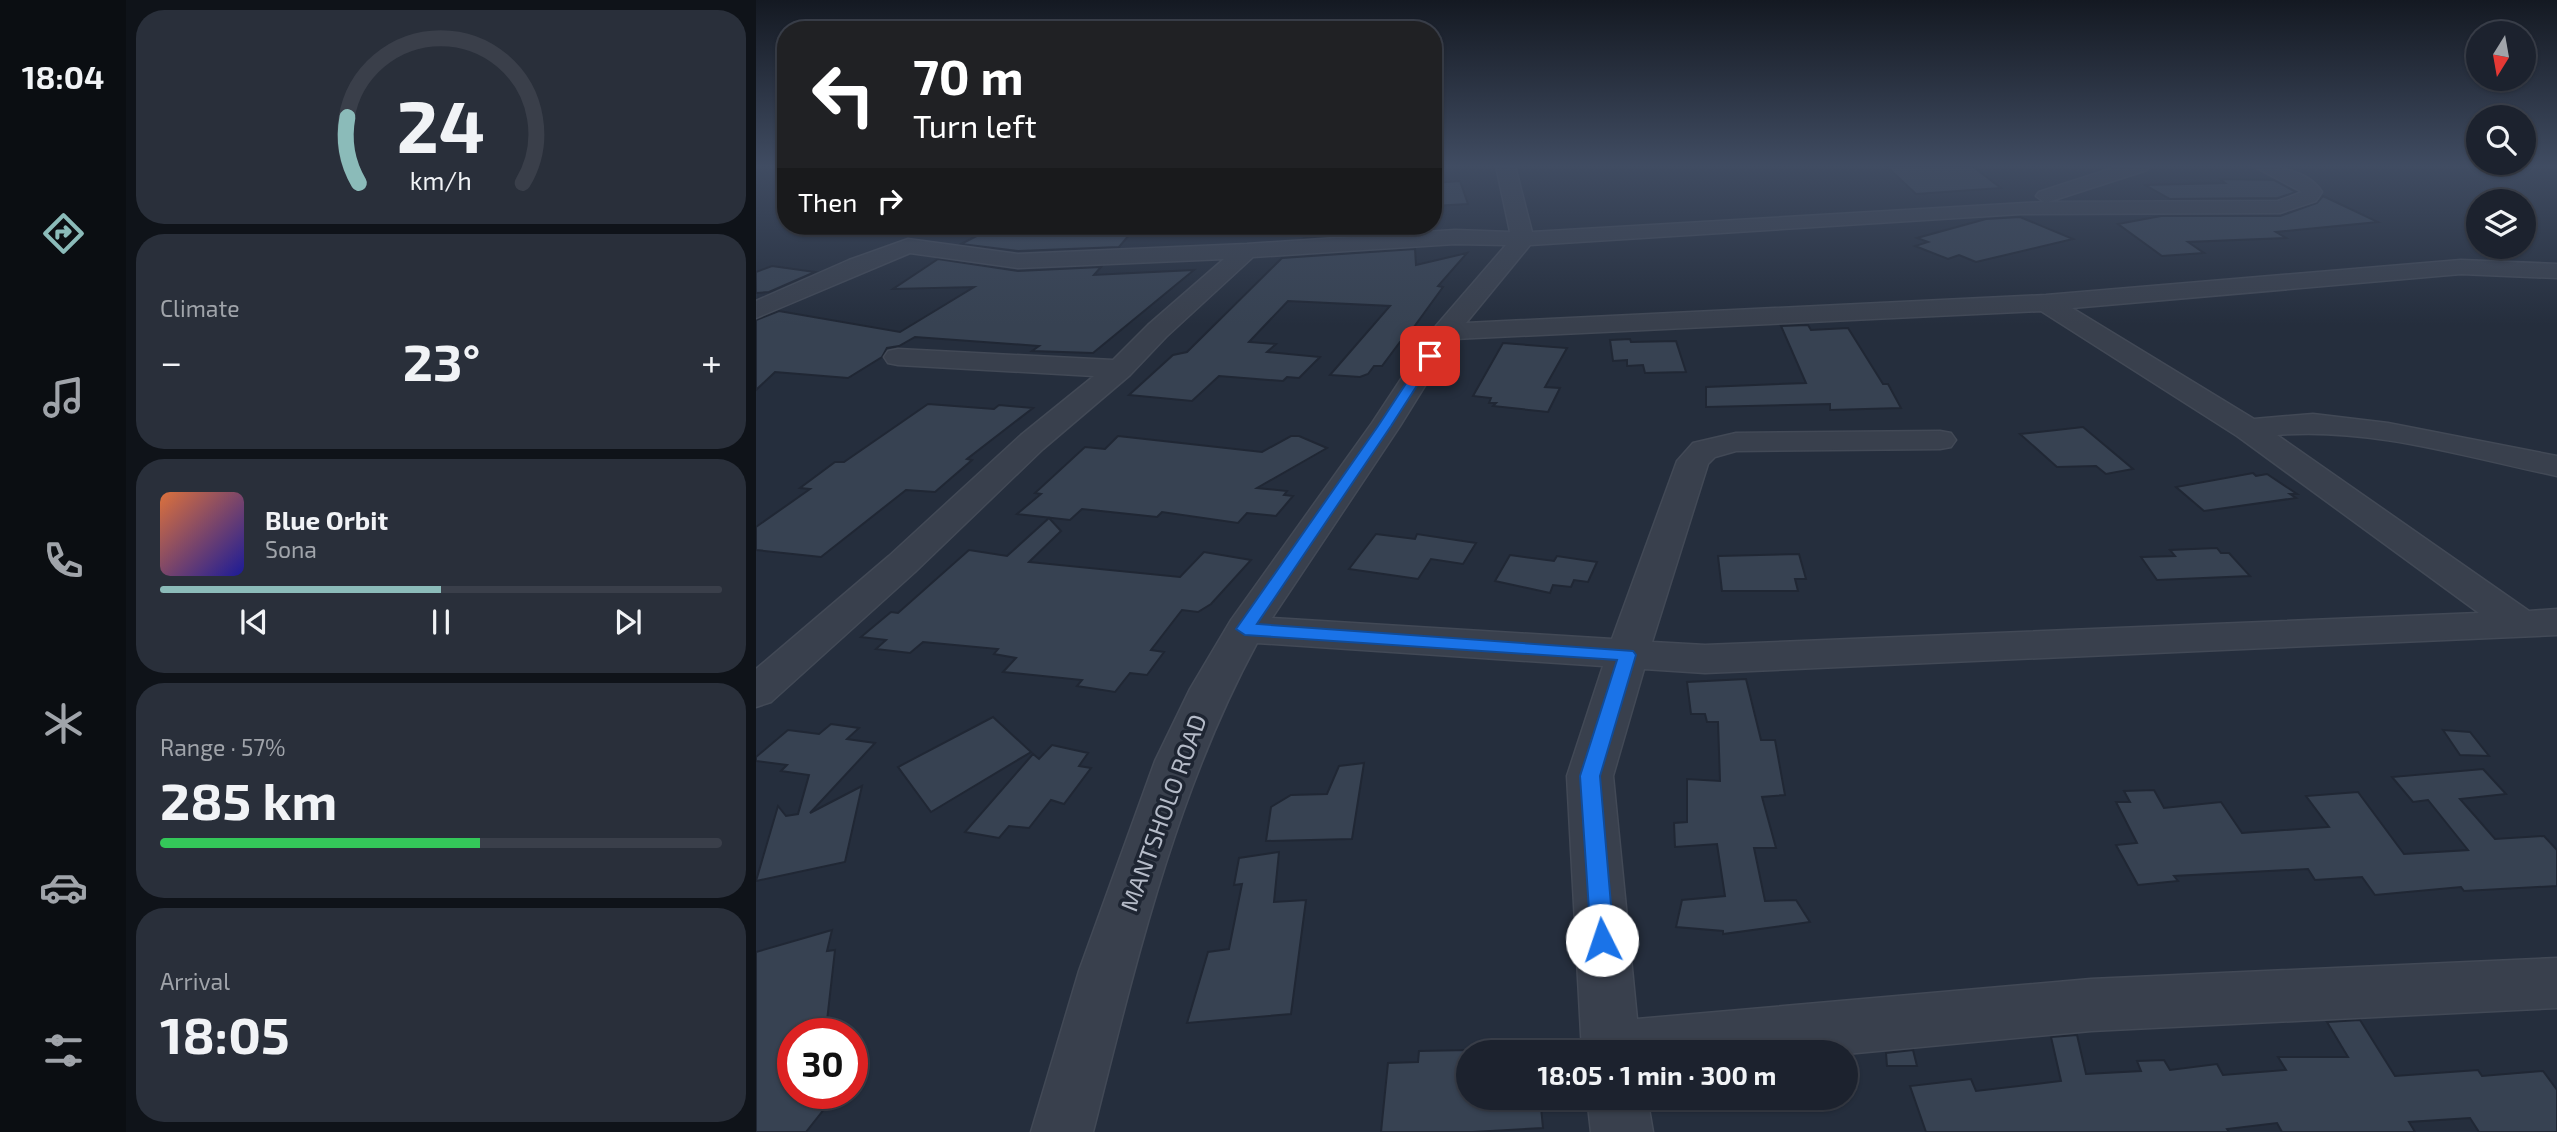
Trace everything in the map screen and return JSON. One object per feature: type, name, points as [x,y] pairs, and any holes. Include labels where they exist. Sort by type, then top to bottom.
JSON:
[{"type":"street","points":[[1518,219],[1523,239]]},
{"type":"street","points":[[756,310],[857,265],[908,246],[1018,261],[1247,251],[1455,237],[1523,239],[1846,219]]},
{"type":"street","name":"MANTSHOLO ROAD","points":[[1062,1132],[1106,971],[1178,761],[1211,689],[1245,629],[1385,426],[1445,332],[1523,239]]},
{"type":"street","points":[[756,692],[902,564],[1032,442],[1120,369],[1157,331],[1247,251]]},
{"type":"street","points":[[1445,332],[2046,303],[2461,267],[2557,271]]},
{"type":"street","points":[[2046,303],[2248,429],[2539,623]]},
{"type":"street","points":[[898,357],[1120,369]]},
{"type":"street","points":[[2248,429],[2313,423],[2388,432],[2557,466]]},
{"type":"street","points":[[1611,1040],[1590,776],[1627,655],[1693,461],[1704,450],[1736,442],[1940,440]]},
{"type":"street","points":[[1245,629],[1705,659],[2539,623]]},
{"type":"street","points":[[1817,1040],[2091,1005],[2557,983]]},
{"type":"street","points":[[1619,1110],[1622,1132]]},
{"type":"building","points":[[1986,219],[2024,219],[2073,239],[1976,262],[1959,255],[1948,259],[1915,246],[1928,242],[1917,238]]},
{"type":"building","points":[[2146,219],[2371,219],[2378,222],[2276,232],[2286,238],[2188,242],[2204,253],[2162,256],[2118,224]]},
{"type":"building","points":[[978,235],[1129,235],[1119,247],[1018,251],[961,244]]},
{"type":"building","points":[[1307,235],[1345,235],[1304,238]]},
{"type":"building","points":[[1415,249],[1416,265],[1467,253],[1438,286],[1443,287],[1403,342],[1400,342],[1382,366],[1374,366],[1368,374],[1360,377],[1330,375],[1390,306],[1288,301],[1249,342],[1276,344],[1267,352],[1320,357],[1299,378],[1287,377],[1283,381],[1219,376],[1192,401],[1129,395],[1173,355],[1187,352],[1282,258]]},
{"type":"building","points":[[938,259],[1018,271],[1101,267],[1094,275],[1194,270],[1093,353],[1032,351],[1039,346],[915,337],[899,346],[887,348],[882,357],[848,378],[775,372],[756,390],[756,320],[779,311],[900,332],[974,287],[893,289]]},
{"type":"building","points":[[772,266],[815,272],[769,292],[756,293],[756,272]]},
{"type":"building","points":[[1808,325],[1811,330],[1848,328],[1883,384],[1888,384],[1901,408],[1830,410],[1830,404],[1706,407],[1706,387],[1806,383],[1781,326]]},
{"type":"building","points":[[1630,339],[1631,342],[1676,341],[1686,372],[1645,373],[1643,365],[1627,366],[1627,360],[1613,361],[1610,340]]},
{"type":"building","points":[[1503,343],[1567,348],[1545,387],[1560,388],[1548,412],[1493,406],[1496,403],[1489,403],[1491,398],[1473,396]]},
{"type":"building","points":[[928,404],[994,409],[999,405],[1033,408],[967,459],[972,460],[935,492],[906,490],[821,557],[756,550],[756,527],[810,489],[800,488],[835,462],[844,462]]},
{"type":"building","points":[[2083,427],[2133,469],[2106,474],[2096,466],[2057,467],[2020,434]]},
{"type":"building","points":[[1118,436],[1262,452],[1291,436],[1299,436],[1327,448],[1257,488],[1287,491],[1284,495],[1293,496],[1276,516],[1247,513],[1238,523],[1162,512],[1157,517],[1082,509],[1070,520],[1017,514],[1041,494],[1035,493],[1085,447],[1105,449]]},
{"type":"building","points":[[2253,473],[2256,476],[2267,474],[2297,494],[2290,494],[2296,498],[2204,511],[2176,487]]},
{"type":"building","points":[[1049,518],[1061,531],[1029,562],[1180,577],[1204,552],[1251,560],[1211,604],[1198,612],[1182,610],[1151,650],[1164,652],[1147,675],[1130,673],[1115,692],[1077,686],[1082,680],[1003,672],[1016,658],[994,654],[998,649],[923,642],[910,653],[876,649],[886,640],[861,637],[891,612],[898,613],[969,550],[1007,556]]},
{"type":"building","points":[[1376,534],[1415,539],[1417,534],[1476,543],[1463,564],[1431,559],[1418,579],[1349,569]]},
{"type":"building","points":[[2217,548],[2221,553],[2229,553],[2250,576],[2157,580],[2141,557],[2175,556],[2170,550]]},
{"type":"building","points":[[1799,554],[1806,579],[1795,579],[1798,591],[1722,591],[1718,556]]},
{"type":"building","points":[[1510,555],[1554,561],[1557,556],[1597,562],[1588,582],[1574,580],[1571,587],[1553,585],[1550,593],[1495,581]]},
{"type":"building","points":[[1746,679],[1761,740],[1775,740],[1785,795],[1762,797],[1776,848],[1754,848],[1765,901],[1796,900],[1810,922],[1723,934],[1723,931],[1676,927],[1682,900],[1725,896],[1717,844],[1675,847],[1674,823],[1687,822],[1687,779],[1720,781],[1718,722],[1707,722],[1705,714],[1691,714],[1687,682]]},
{"type":"building","points":[[993,717],[1031,752],[931,812],[898,767]]},
{"type":"building","points":[[831,724],[859,728],[847,739],[875,743],[810,813],[862,786],[845,862],[756,881],[778,806],[786,816],[798,814],[809,775],[781,771],[787,765],[756,761],[756,757],[788,730],[819,734]]},
{"type":"building","points":[[2443,730],[2470,732],[2489,756],[2460,755]]},
{"type":"building","points":[[1052,745],[1088,753],[1079,766],[1091,768],[1064,804],[1051,800],[1029,828],[1009,826],[999,838],[965,832],[1033,754],[1039,759]]},
{"type":"building","points":[[1364,763],[1352,839],[1266,841],[1271,807],[1291,795],[1327,794],[1339,766]]},
{"type":"building","points":[[2483,769],[2506,794],[2460,799],[2495,839],[2544,836],[2557,850],[2557,886],[2464,891],[2461,887],[2375,895],[2362,877],[2315,880],[2308,869],[2174,876],[2178,881],[2138,885],[2116,845],[2137,843],[2116,802],[2130,802],[2124,791],[2154,790],[2164,808],[2221,802],[2242,833],[2329,827],[2306,796],[2358,792],[2404,854],[2468,850],[2428,800],[2413,802],[2392,777]]},
{"type":"building","points":[[1279,852],[1274,902],[1306,900],[1291,1014],[1187,1023],[1208,952],[1229,949],[1242,884],[1234,885],[1239,858]]},
{"type":"building","points":[[832,930],[827,951],[835,950],[827,1018],[777,1018],[777,1109],[824,1109],[806,1132],[756,1132],[756,952]]},
{"type":"building","points":[[2360,1020],[2395,1076],[2478,1070],[2482,1076],[2543,1071],[2557,1090],[2557,1132],[2479,1132],[2470,1118],[2409,1122],[2415,1132],[2282,1132],[2277,1123],[2227,1129],[2229,1132],[1926,1132],[1910,1086],[1971,1079],[1976,1091],[2061,1081],[2051,1037],[2077,1035],[2086,1074],[2141,1071],[2137,1061],[2164,1060],[2170,1070],[2217,1064],[2223,1075],[2286,1070],[2278,1057],[2348,1057],[2327,1022]]},
{"type":"building","points":[[1456,1050],[1456,1110],[1541,1110],[1543,1128],[1473,1132],[1381,1132],[1388,1063],[1418,1062],[1419,1051]]},
{"type":"building","points":[[1913,1050],[1917,1066],[1887,1066],[1886,1053]]},
{"type":"route","points":[[1430,356],[1245,629],[1627,655],[1590,776],[1602,940]]}]
